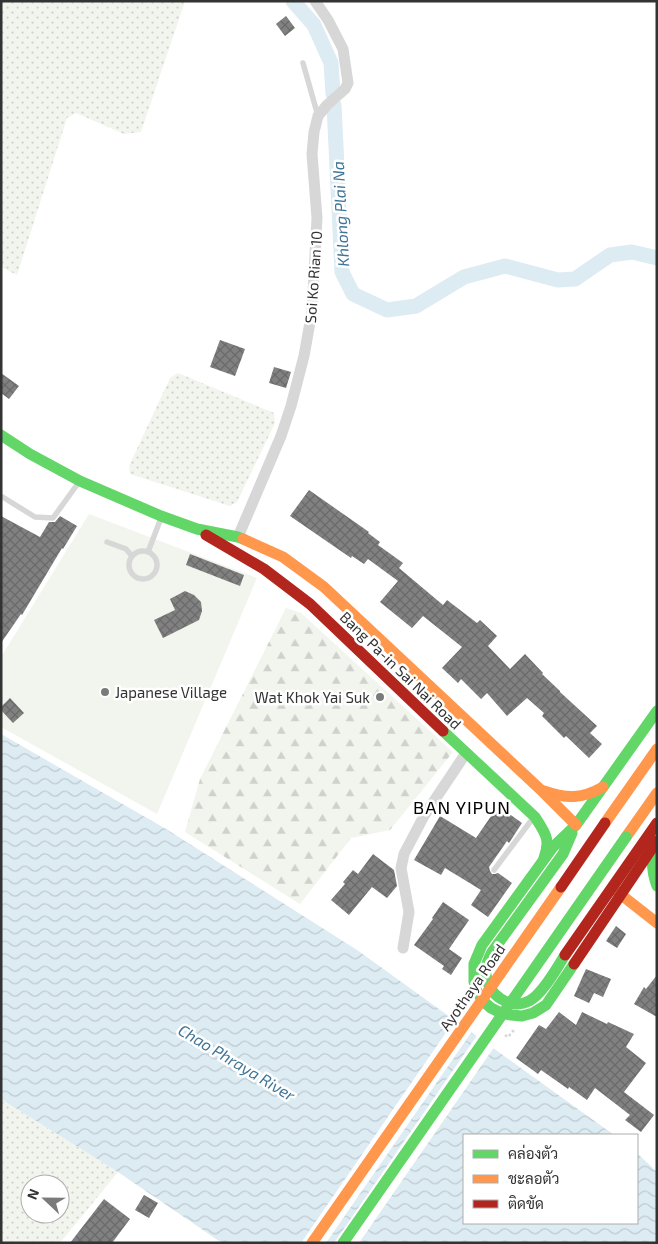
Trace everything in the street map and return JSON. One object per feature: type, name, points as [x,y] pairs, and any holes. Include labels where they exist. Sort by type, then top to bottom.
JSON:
[{"type":"main road","name":"Bang Pa-in Sai Nai Road","points":[[1,435],[30,454],[80,481],[162,516],[196,528],[238,537],[283,558],[324,587],[542,790],[576,825],[553,847],[475,957],[472,972],[474,986],[481,999],[492,1009],[505,1015],[520,1016],[534,1013],[546,1005],[621,895],[630,872]]},
{"type":"main road","name":"Bang Pa-in Sai Nai Road","points":[[196,528],[264,569],[310,604],[535,817],[545,833],[548,847],[542,862]]},
{"type":"main road","points":[[656,842],[630,872],[612,888],[538,996],[529,1002],[515,1004],[498,999],[486,982],[487,962],[563,854],[576,825],[657,711]]},
{"type":"main road","name":"Ayothaya Road","points":[[312,1243],[657,749]]},
{"type":"main road","points":[[542,790],[555,795],[581,797],[593,793],[606,784]]},
{"type":"main road","points":[[342,1243],[657,793]]},
{"type":"main road","points":[[630,872],[657,823]]},
{"type":"main road","points":[[656,842],[651,858],[653,878],[657,886]]},
{"type":"main road","points":[[630,872],[657,893]]},
{"type":"main road","points":[[612,888],[654,921]]},
{"type":"main road","points":[[606,918],[632,912],[654,921]]},
{"type":"street","points":[[315,1],[328,20],[343,49],[348,83],[345,89],[318,116]]},
{"type":"street","name":"Soi Ko Rian 10","points":[[238,537],[281,436],[291,406],[306,347],[312,311],[317,218],[312,154],[318,116]]},
{"type":"street","points":[[403,948],[409,912],[401,868],[404,854],[424,816],[466,753]]},
{"type":"lane","points":[[303,63],[318,116]]},
{"type":"lane","points":[[1,496],[35,517],[53,518],[80,481]]},
{"type":"lane","points":[[148,552],[162,516]]},
{"type":"lane","points":[[107,542],[126,549],[132,556]]},
{"type":"lane","points":[[137,552],[148,552],[156,559],[156,570],[149,579],[138,579],[130,571],[128,566],[129,560],[137,552]]},
{"type":"lane","points":[[494,870],[535,817]]},
{"type":"green space","points":[[1,1],[185,1],[141,132],[124,134],[76,113],[67,118],[17,275],[1,267]]},
{"type":"green space","points":[[178,373],[274,413],[275,423],[237,502],[230,506],[130,474],[129,466],[170,378]]},
{"type":"green space","name":"Japanese Village","points":[[89,514],[257,578],[157,814],[1,727],[1,657]]},
{"type":"green space","points":[[286,608],[301,613],[453,752],[390,830],[351,838],[300,904],[185,832],[200,779]]},
{"type":"green space","points":[[1,1099],[118,1172],[60,1243],[1,1243]]},
{"type":"water","name":"Chao Phraya River","points":[[1,734],[166,829],[357,950],[613,1134],[463,1134],[463,1224],[638,1224],[638,1154],[657,1172],[657,1243],[222,1243],[118,1172],[1,1099]]},
{"type":"pier","points":[[456,1018],[473,1030],[326,1243],[301,1243]]},
{"type":"pier","points":[[478,1034],[495,1046],[359,1243],[334,1243]]},
{"type":"building","points":[[286,16],[295,28],[285,36],[276,24]]},
{"type":"building","points":[[220,340],[245,349],[235,376],[210,367]]},
{"type":"building","points":[[274,367],[291,372],[286,388],[269,383]]},
{"type":"building","points":[[1,373],[19,386],[9,399],[1,393]]},
{"type":"building","points":[[309,490],[369,532],[380,542],[378,545],[403,563],[399,568],[443,605],[447,600],[477,623],[480,620],[497,636],[488,646],[510,669],[525,654],[560,692],[597,726],[590,733],[602,744],[589,758],[566,736],[564,738],[542,716],[544,713],[527,698],[507,716],[487,693],[481,699],[461,679],[458,683],[442,668],[462,647],[423,616],[412,628],[380,602],[398,581],[368,559],[364,564],[352,556],[351,558],[290,516]]},
{"type":"building","points":[[1,516],[40,537],[49,522],[55,522],[60,516],[77,526],[22,615],[1,643]]},
{"type":"building","points":[[190,554],[244,575],[240,586],[186,565]]},
{"type":"building","points":[[185,591],[194,595],[201,602],[202,611],[199,620],[163,638],[154,620],[175,610],[170,599]]},
{"type":"building","points":[[10,698],[24,713],[13,723],[1,710],[1,707]]},
{"type":"building","points":[[498,806],[522,823],[509,843],[507,841],[489,867],[492,874],[498,873],[512,883],[488,917],[471,905],[481,890],[445,868],[441,875],[414,860],[440,816],[476,838]]},
{"type":"building","points":[[373,854],[394,870],[397,886],[387,898],[372,887],[349,915],[331,900],[345,884],[343,882],[353,870],[358,874]]},
{"type":"building","points":[[443,902],[469,920],[449,949],[462,958],[451,975],[442,969],[444,966],[414,945]]},
{"type":"building","points":[[616,926],[626,934],[617,948],[606,941]]},
{"type":"building","points":[[586,969],[611,979],[603,997],[594,993],[589,1003],[574,996]]},
{"type":"building","points":[[657,975],[657,1017],[634,1004],[644,987],[646,989]]},
{"type":"building","points":[[559,1012],[576,1025],[582,1012],[634,1034],[626,1047],[646,1063],[624,1092],[654,1115],[641,1132],[625,1120],[630,1115],[595,1088],[587,1100],[541,1070],[538,1074],[516,1058],[539,1025],[546,1029]]},
{"type":"building","points":[[144,1195],[158,1203],[149,1218],[135,1210]]},
{"type":"building","points":[[104,1199],[130,1219],[112,1243],[70,1243]]},
{"type":"waterway","name":"Khlong Plai Na","points":[[293,1],[314,25],[331,63],[333,94]]},
{"type":"waterway","name":"Khlong Plai Na","points":[[334,105],[342,272],[353,294],[387,310],[416,306],[464,277],[505,266],[558,280],[575,279],[610,255],[632,252],[657,258]]},
{"type":"traffic: fast","points":[[1,435],[30,454],[80,481],[161,516],[197,529],[243,539]]},
{"type":"traffic: fast","points":[[574,964],[546,1005],[533,1013],[522,1016],[501,1013],[491,1008],[477,992],[474,982],[474,964],[482,945],[553,847],[576,825],[657,711]]},
{"type":"traffic: fast","points":[[443,731],[535,817],[546,836],[547,846],[544,858]]},
{"type":"traffic: fast","points":[[565,955],[539,993],[522,1004],[514,1004],[501,999],[490,988],[487,981],[486,968],[492,952],[563,854],[572,833]]},
{"type":"traffic: fast","points":[[343,1243],[626,837]]},
{"type":"traffic: fast","points":[[654,847],[652,867],[657,886]]},
{"type":"traffic: slow","points":[[243,539],[283,557],[324,587],[576,825]]},
{"type":"traffic: slow","points":[[605,823],[657,749]]},
{"type":"traffic: slow","points":[[544,791],[567,796],[581,796],[603,787]]},
{"type":"traffic: slow","points":[[626,837],[657,793]]},
{"type":"traffic: slow","points":[[312,1243],[561,887]]},
{"type":"traffic: slow","points":[[615,890],[657,923]]},
{"type":"traffic: jam","points":[[206,535],[264,569],[310,604],[443,731]]},
{"type":"traffic: jam","points":[[561,887],[605,823]]},
{"type":"traffic: jam","points":[[565,955],[657,823]]},
{"type":"traffic: jam","points":[[574,964],[657,841]]},
{"type":"place","name":"Japanese Village","points":[[105,692]]},
{"type":"place","name":"Wat Khok Yai Suk","points":[[380,697]]},
{"type":"district","name":"BAN YIPUN","points":[[462,807]]}]
